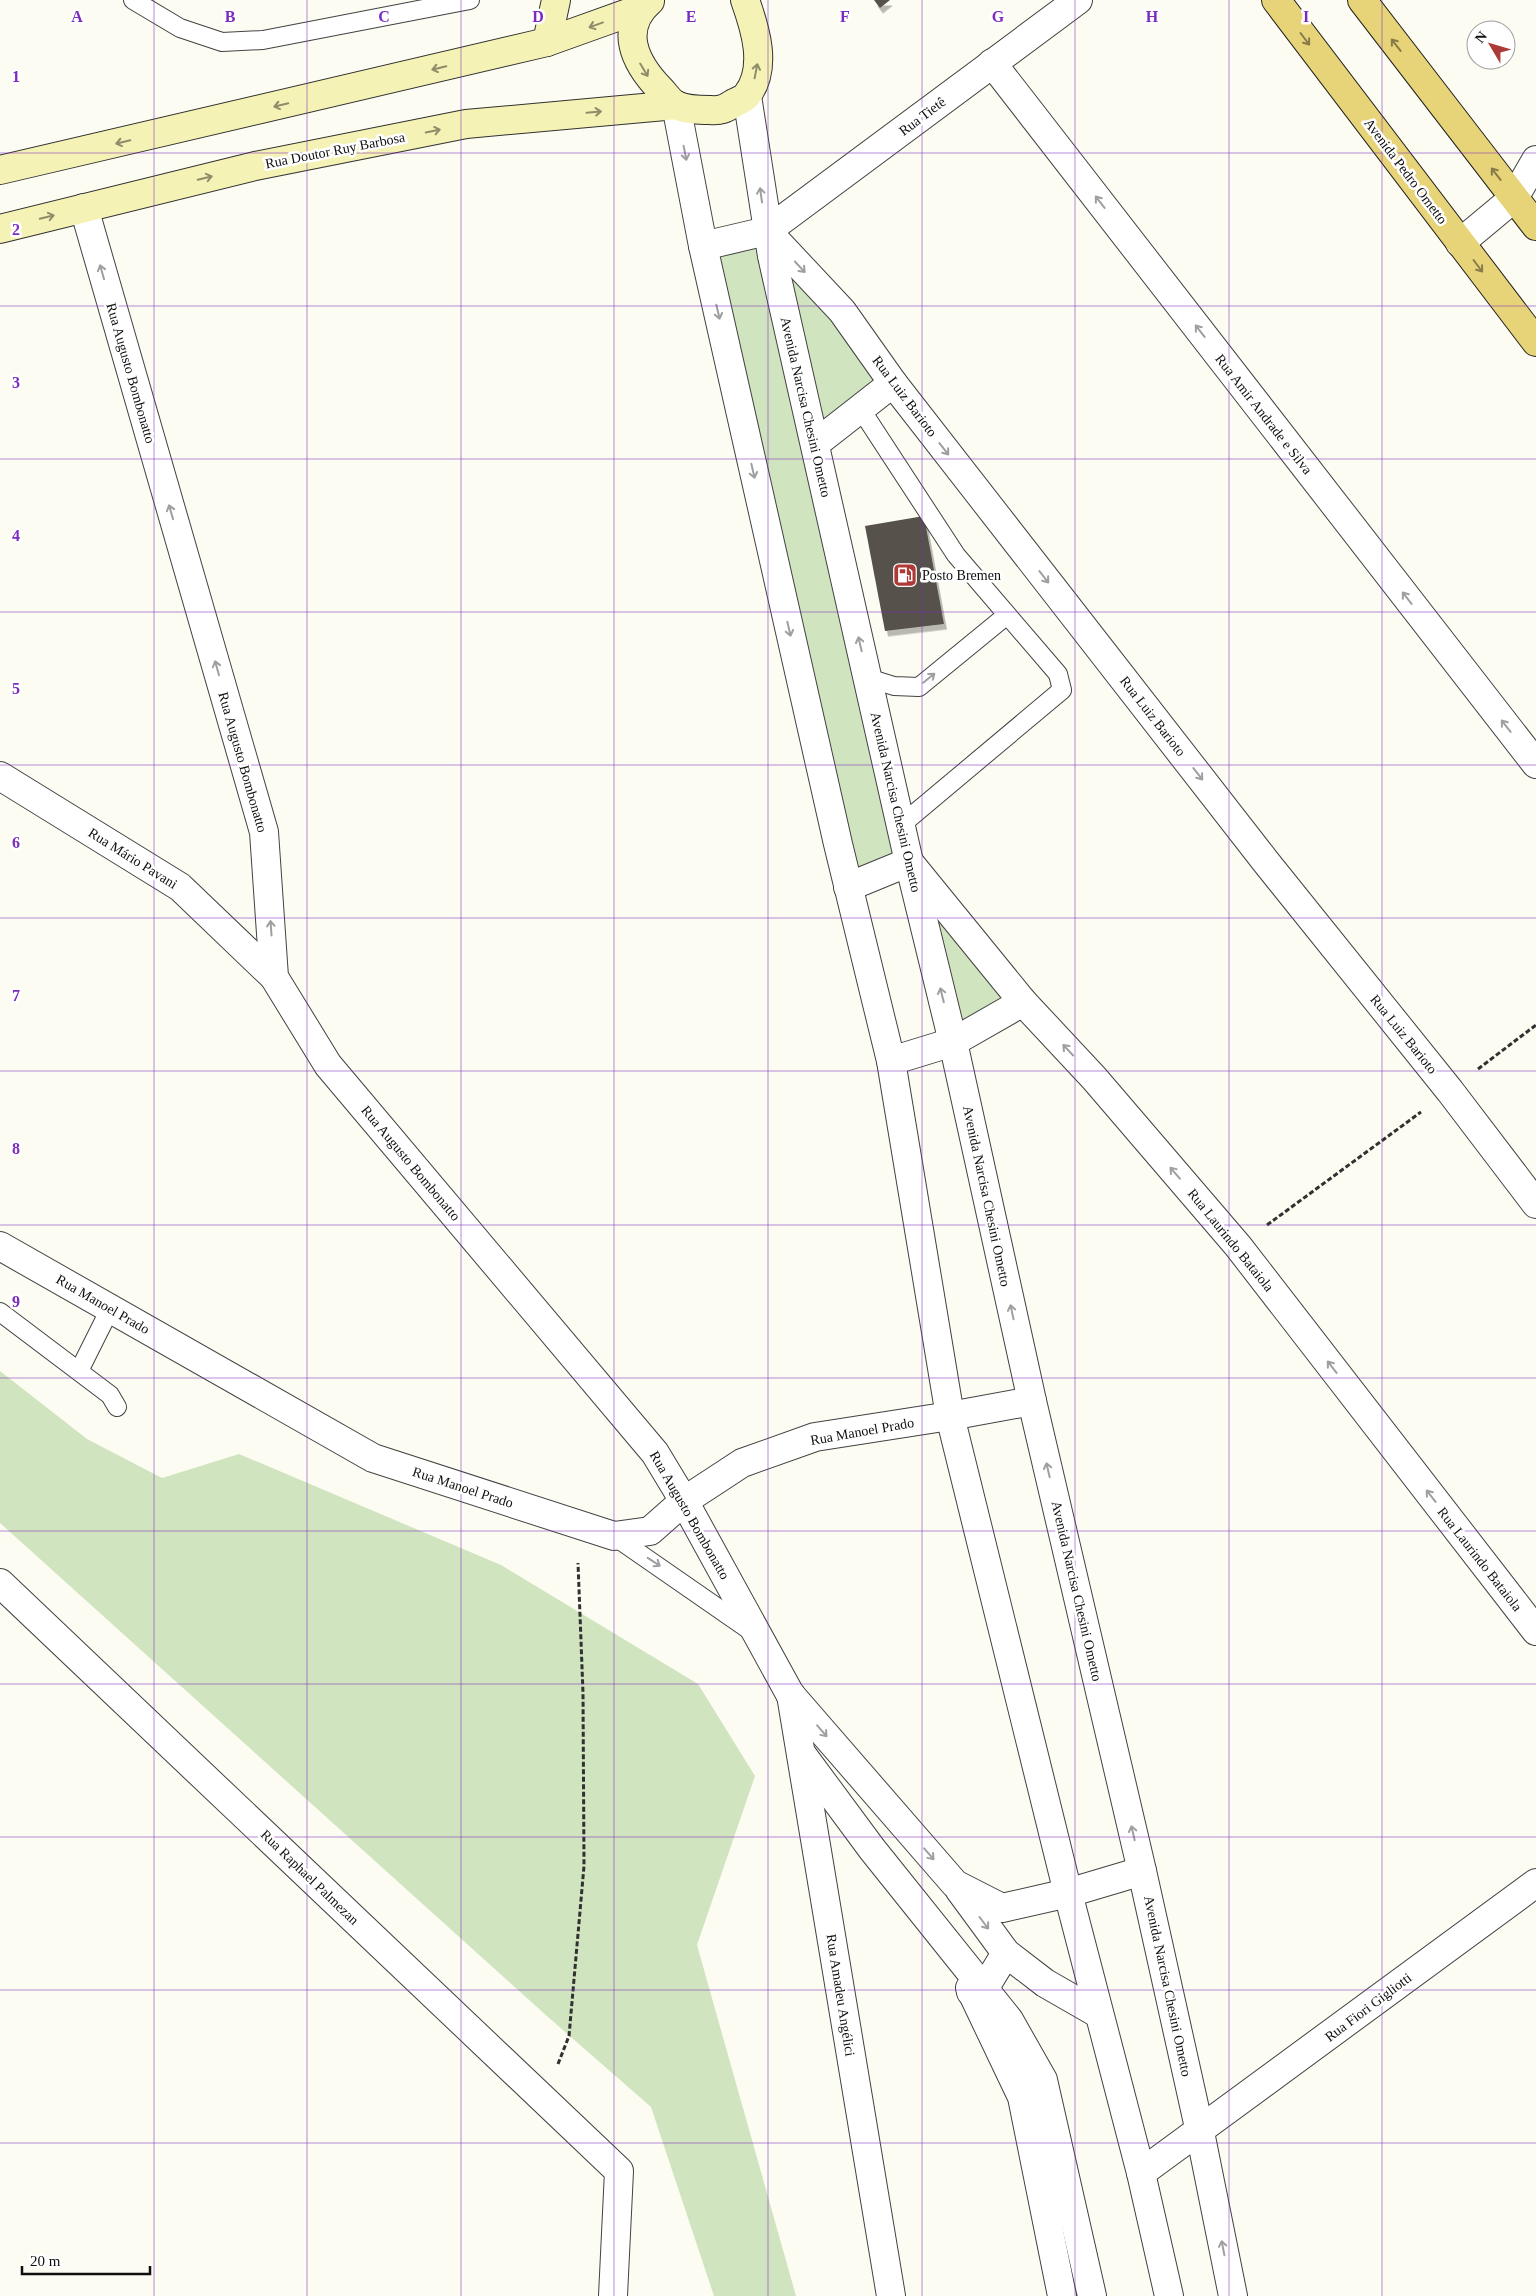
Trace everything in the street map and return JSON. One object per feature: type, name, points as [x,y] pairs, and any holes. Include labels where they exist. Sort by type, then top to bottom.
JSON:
[{"type":"main road","points":[[548,42],[556,0]]},
{"type":"main road","name":"Avenida Pedro Ometto","points":[[1276,0],[1536,342]]},
{"type":"main road","points":[[1362,0],[1525,196],[1536,226]]},
{"type":"main road","points":[[0,170],[548,42],[644,3]]},
{"type":"main road","points":[[644,3],[632,31],[634,50],[645,74],[676,105]]},
{"type":"main road","points":[[744,3],[757,44],[758,65],[755,78],[746,96]]},
{"type":"main road","name":"Rua Doutor Ruy Barbosa","points":[[0,229],[255,166],[466,124],[676,105],[694,110],[722,111],[746,96]]},
{"type":"street","name":"Rua Tietê","points":[[767,231],[1078,0]]},
{"type":"street","name":"Rua Amir Andrade e Silva","points":[[992,63],[1536,764]]},
{"type":"street","name":"Avenida Narcisa Chesini Ometto","points":[[746,96],[767,231],[814,444],[909,862],[953,1042],[1032,1401],[1142,1871],[1200,2132],[1233,2296]]},
{"type":"street","points":[[676,105],[703,246],[848,887],[891,1061],[950,1416],[1068,1893],[1141,2174],[1169,2296]]},
{"type":"street","points":[[1460,243],[1525,196],[1536,160]]},
{"type":"street","name":"Rua Augusto Bombonatto","points":[[84,208],[264,832],[274,977],[328,1065],[655,1453],[684,1500],[790,1694],[955,1884],[1002,1908],[1068,1893],[1142,1871]]},
{"type":"street","points":[[703,246],[767,231]]},
{"type":"street","name":"Rua Luiz Barioto","points":[[767,231],[842,311],[893,383],[1266,862],[1450,1091],[1536,1204]]},
{"type":"street","points":[[814,444],[893,383]]},
{"type":"street","name":"Rua Mário Pavani","points":[[0,776],[180,887],[274,977]]},
{"type":"street","points":[[848,887],[909,862]]},
{"type":"street","name":"Rua Laurindo Bataiola","points":[[909,862],[1023,1002],[1094,1078],[1238,1246],[1536,1631]]},
{"type":"street","points":[[891,1061],[953,1042],[1023,1002]]},
{"type":"street","name":"Rua Manoel Prado","points":[[0,1246],[372,1458],[614,1536],[650,1531],[684,1500],[742,1463],[815,1436],[950,1416],[1032,1401]]},
{"type":"street","name":"Rua Raphael Palmezan","points":[[0,1583],[619,2171],[613,2296]]},
{"type":"street","name":"Rua Amadeu Angélici","points":[[790,1694],[891,2296]]},
{"type":"street","points":[[801,1753],[872,1850],[949,1945],[978,1990],[1022,2097],[1062,2296]]},
{"type":"street","name":"Rua Fiori Gigliotti","points":[[1141,2174],[1536,1883]]},
{"type":"street","points":[[955,1884],[1006,1953],[1045,1983],[1099,2014]]},
{"type":"street","points":[[978,1990],[1006,1953]]},
{"type":"street","points":[[978,1990],[1009,2020],[1043,2080],[1092,2296]]},
{"type":"lane","points":[[133,0],[180,28],[222,42],[263,40],[470,0]]},
{"type":"lane","points":[[860,408],[956,555],[1058,674],[1062,690],[901,825]]},
{"type":"lane","points":[[868,678],[894,686],[919,687],[1007,616]]},
{"type":"lane","points":[[79,1371],[110,1309]]},
{"type":"lane","points":[[0,1312],[110,1395],[117,1407]]},
{"type":"lane","points":[[614,1536],[759,1637]]},
{"type":"path","points":[[1238,1246],[1450,1091],[1536,1025]]},
{"type":"path","points":[[543,2099],[569,2036],[584,1866],[583,1693],[576,1523]]},
{"type":"green space","points":[[762,238],[903,860],[850,880],[707,249]]},
{"type":"green space","points":[[774,245],[887,381],[817,436]]},
{"type":"green space","points":[[919,881],[1016,1001],[956,1035]]},
{"type":"green space","points":[[0,1371],[87,1439],[162,1478],[239,1454],[501,1565],[698,1684],[755,1776],[697,1945],[796,2296],[714,2296],[651,2107],[548,2017],[0,1523]]},
{"type":"building","points":[[874,0],[890,0],[880,8]]},
{"type":"building","name":"Posto Bremen","points":[[924,516],[944,624],[885,631],[865,526]]},
{"type":"place","name":"Posto Bremen","points":[[905,575]]}]
